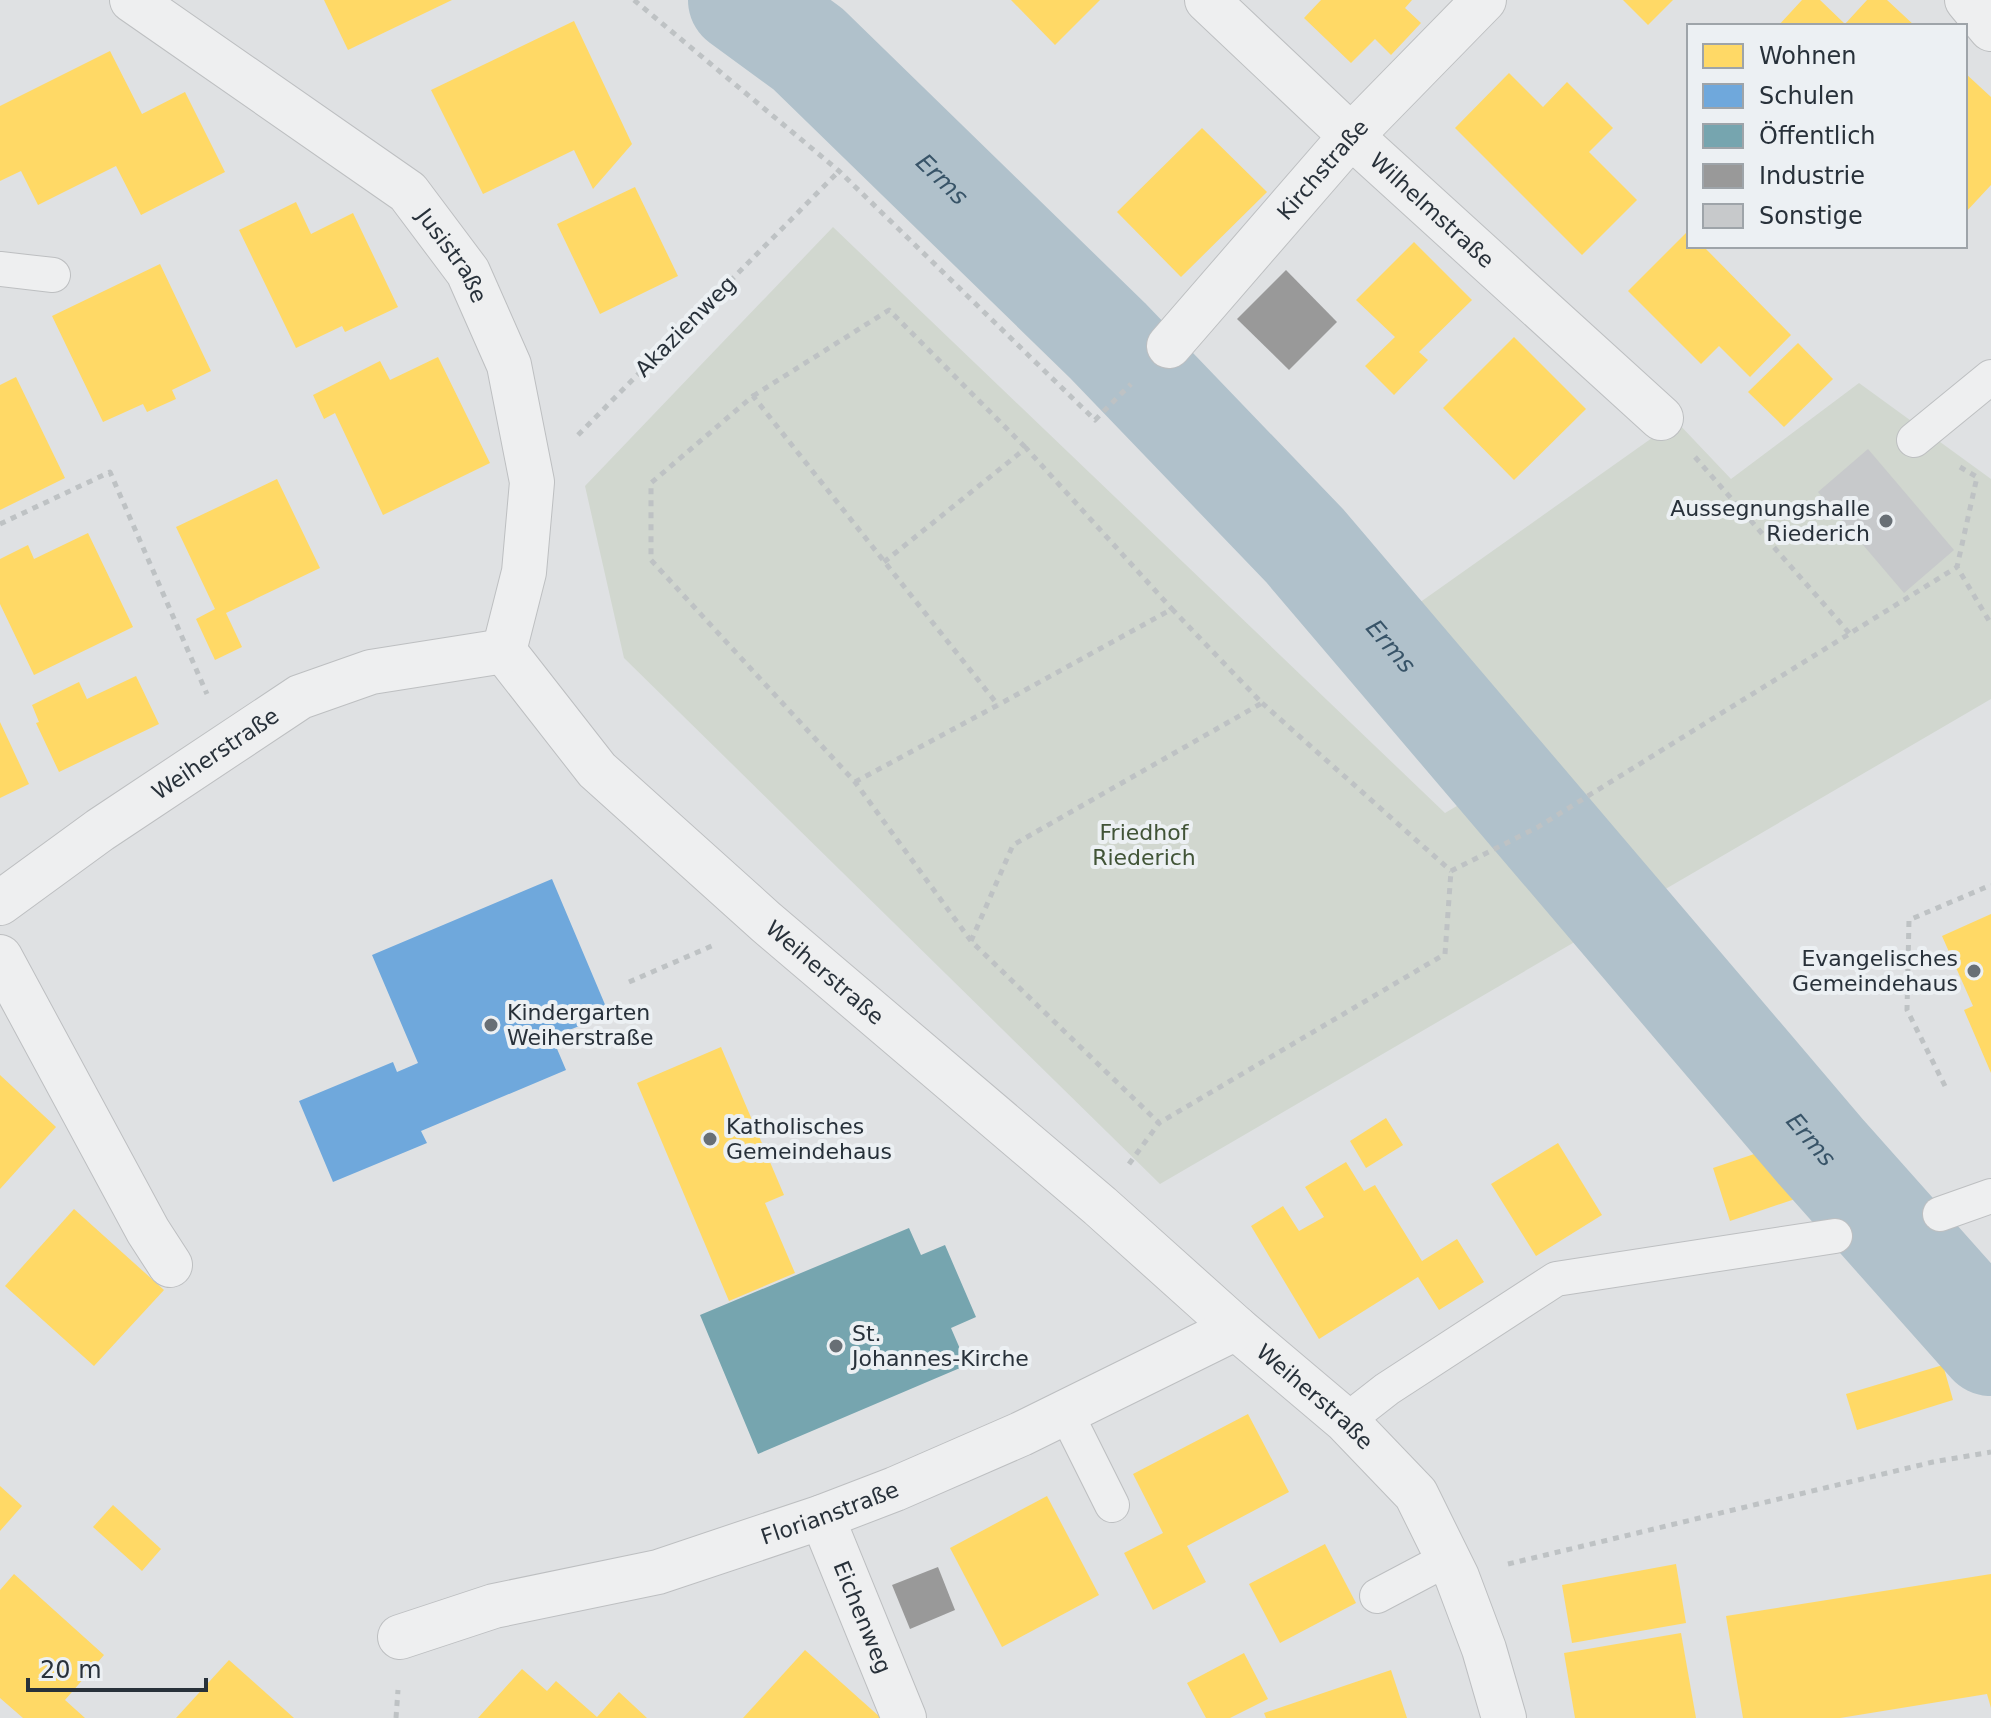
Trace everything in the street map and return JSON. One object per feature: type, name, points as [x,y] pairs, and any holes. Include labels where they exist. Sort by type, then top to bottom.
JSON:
[{"type":"street","name":"Jusistraße","points":[[132,0],[408,192],[468,272],[509,365],[532,482],[524,572],[504,651]]},
{"type":"street","name":"Wilhelmstraße","points":[[1207,0],[1351,136],[1661,418]]},
{"type":"street","name":"Kirchstraße","points":[[1169,346],[1351,136],[1484,0]]},
{"type":"street","points":[[1967,0],[1991,29]]},
{"type":"street","name":"Weiherstraße","points":[[0,903],[100,830],[300,697],[371,672],[504,651],[597,770],[766,922],[1100,1206],[1346,1421],[1416,1494],[1453,1567],[1484,1649],[1504,1718]]},
{"type":"street","points":[[0,957],[148,1231],[170,1265]]},
{"type":"street","name":"Florianstraße","points":[[400,1637],[494,1606],[658,1572],[822,1517],[895,1489],[1066,1413],[1236,1328]]},
{"type":"street","name":"Eichenweg","points":[[822,1517],[904,1718]]},
{"type":"lane","points":[[0,269],[53,275]]},
{"type":"lane","points":[[1914,440],[1991,377]]},
{"type":"lane","points":[[1940,1214],[1991,1196]]},
{"type":"lane","points":[[1346,1421],[1387,1389],[1556,1279],[1835,1236]]},
{"type":"lane","points":[[1066,1413],[1112,1505]]},
{"type":"lane","points":[[1377,1596],[1453,1567]]},
{"type":"path","points":[[634,0],[839,171],[1095,420]]},
{"type":"path","name":"Akazienweg","points":[[532,482],[839,171]]},
{"type":"path","points":[[889,310],[1026,448],[1262,703],[1451,871],[1445,954],[1159,1123],[971,941],[855,782],[651,560],[651,483],[753,396],[889,310]]},
{"type":"path","points":[[753,396],[998,705]]},
{"type":"path","points":[[1661,418],[1850,634]]},
{"type":"path","points":[[1914,440],[1977,477],[1957,567],[1991,624]]},
{"type":"path","points":[[884,562],[1026,448]]},
{"type":"path","points":[[0,524],[110,472],[229,743]]},
{"type":"path","points":[[1451,871],[1538,827],[1957,567]]},
{"type":"path","points":[[855,782],[1172,609]]},
{"type":"path","points":[[971,941],[1013,845],[1262,703]]},
{"type":"path","points":[[1945,1086],[1907,1010],[1909,920],[1991,885]]},
{"type":"path","points":[[629,982],[766,922]]},
{"type":"path","points":[[1453,1567],[1991,1452]]},
{"type":"green space","name":"Friedhof Riederich","points":[[833,227],[1445,813],[1526,765],[1395,620],[1676,421],[1731,479],[1859,383],[1991,479],[1991,699],[1160,1184],[624,658],[585,486]]},
{"type":"building: Wohnen","points":[[324,0],[452,0],[348,50]]},
{"type":"building: Wohnen","points":[[1011,0],[1100,0],[1055,45]]},
{"type":"building: Wohnen","points":[[1321,0],[1412,0],[1405,8],[1421,23],[1391,55],[1375,39],[1351,63],[1304,18]]},
{"type":"building: Wohnen","points":[[1623,0],[1673,0],[1648,25]]},
{"type":"building: Wohnen","points":[[1802,0],[1820,0],[1845,24],[1780,24]]},
{"type":"building: Wohnen","points":[[1867,0],[1887,0],[1913,24],[1845,24]]},
{"type":"building: Wohnen","points":[[574,21],[632,144],[593,189],[574,150],[483,194],[431,90]]},
{"type":"building: Wohnen","points":[[110,51],[142,114],[185,92],[225,172],[141,215],[116,166],[38,205],[21,171],[0,181],[0,106]]},
{"type":"building: Wohnen","points":[[1509,73],[1543,107],[1567,82],[1613,128],[1589,152],[1637,200],[1582,255],[1455,128]]},
{"type":"building: Wohnen","points":[[1967,75],[1991,97],[1991,185],[1967,211]]},
{"type":"building: Wohnen","points":[[1202,128],[1267,192],[1181,277],[1117,212]]},
{"type":"building: Wohnen","points":[[635,187],[678,276],[600,314],[557,224]]},
{"type":"building: Wohnen","points":[[296,202],[311,234],[353,213],[398,307],[345,332],[342,326],[296,348],[239,230]]},
{"type":"building: Wohnen","points":[[1687,232],[1687,248],[1705,248],[1791,335],[1750,377],[1719,346],[1701,364],[1628,291]]},
{"type":"building: Wohnen","points":[[1414,242],[1472,300],[1419,352],[1428,360],[1394,395],[1365,366],[1395,337],[1356,300]]},
{"type":"building: Wohnen","points":[[160,264],[211,371],[172,390],[176,399],[147,412],[143,404],[103,422],[52,316]]},
{"type":"building: Wohnen","points":[[1514,337],[1586,409],[1514,480],[1443,408]]},
{"type":"building: Wohnen","points":[[1798,343],[1833,379],[1784,427],[1748,392]]},
{"type":"building: Wohnen","points":[[438,357],[490,463],[383,515],[335,413],[324,419],[313,395],[380,361],[390,380]]},
{"type":"building: Wohnen","points":[[16,377],[65,478],[0,510],[0,385]]},
{"type":"building: Wohnen","points":[[277,479],[320,568],[226,613],[242,647],[215,660],[196,619],[215,609],[176,527]]},
{"type":"building: Wohnen","points":[[88,533],[133,627],[34,675],[0,604],[0,559],[28,545],[34,559]]},
{"type":"building: Wohnen","points":[[136,676],[159,724],[59,772],[36,723],[39,722],[32,705],[79,682],[87,699]]},
{"type":"building: Wohnen","points":[[0,722],[29,784],[0,798]]},
{"type":"building: Wohnen","name":"Evangelisches Gemeindehaus","points":[[1991,914],[1991,1073],[1964,1010],[1973,1006],[1942,936]]},
{"type":"building: Wohnen","name":"Katholisches Gemeindehaus","points":[[721,1047],[784,1195],[765,1203],[795,1273],[729,1301],[637,1083]]},
{"type":"building: Wohnen","points":[[0,1075],[56,1127],[0,1189]]},
{"type":"building: Wohnen","points":[[1386,1118],[1403,1145],[1366,1168],[1350,1141]]},
{"type":"building: Wohnen","points":[[1558,1143],[1602,1215],[1536,1256],[1491,1184]]},
{"type":"building: Wohnen","points":[[1781,1145],[1788,1167],[1797,1164],[1807,1195],[1730,1221],[1713,1168]]},
{"type":"building: Wohnen","points":[[1346,1162],[1364,1191],[1375,1185],[1422,1261],[1457,1239],[1484,1282],[1439,1310],[1418,1277],[1319,1339],[1251,1226],[1283,1206],[1299,1231],[1324,1217],[1305,1187]]},
{"type":"building: Wohnen","points":[[74,1209],[164,1290],[94,1366],[5,1286]]},
{"type":"building: Wohnen","points":[[1943,1365],[1953,1400],[1857,1430],[1846,1394]]},
{"type":"building: Wohnen","points":[[1248,1414],[1289,1492],[1187,1546],[1206,1582],[1153,1610],[1124,1553],[1163,1533],[1133,1474]]},
{"type":"building: Wohnen","points":[[0,1486],[22,1506],[0,1531]]},
{"type":"building: Wohnen","points":[[1047,1496],[1099,1595],[1002,1647],[950,1548]]},
{"type":"building: Wohnen","points":[[113,1505],[161,1549],[142,1571],[93,1527]]},
{"type":"building: Wohnen","points":[[1325,1544],[1356,1603],[1280,1643],[1249,1584]]},
{"type":"building: Wohnen","points":[[1676,1564],[1686,1623],[1572,1643],[1562,1585]]},
{"type":"building: Wohnen","points":[[14,1574],[104,1655],[65,1700],[85,1718],[23,1718],[0,1698],[0,1590]]},
{"type":"building: Wohnen","points":[[1991,1574],[1991,1708],[1987,1694],[1840,1718],[1743,1718],[1726,1616]]},
{"type":"building: Wohnen","points":[[1681,1633],[1696,1718],[1575,1718],[1564,1653]]},
{"type":"building: Wohnen","points":[[805,1650],[881,1718],[743,1718]]},
{"type":"building: Wohnen","points":[[1244,1653],[1268,1699],[1230,1718],[1206,1718],[1187,1683]]},
{"type":"building: Wohnen","points":[[229,1660],[294,1718],[176,1718]]},
{"type":"building: Wohnen","points":[[522,1669],[547,1691],[556,1681],[597,1717],[619,1692],[647,1718],[478,1718]]},
{"type":"building: Wohnen","points":[[1391,1670],[1407,1718],[1266,1718],[1264,1713]]},
{"type":"building: Schulen","name":"Kindergarten Weiherstraße","points":[[552,879],[609,1014],[552,1037],[566,1070],[421,1131],[427,1143],[333,1182],[299,1101],[393,1062],[397,1072],[418,1063],[372,955]]},
{"type":"building: Öffentlich","name":"St. Johannes-Kirche","points":[[909,1228],[921,1255],[945,1245],[976,1317],[951,1328],[967,1365],[758,1454],[700,1315]]},
{"type":"building: Industrie","points":[[1286,270],[1337,322],[1289,370],[1237,319]]},
{"type":"building: Industrie","points":[[938,1567],[955,1610],[910,1629],[892,1585]]},
{"type":"building: Sonstige","name":"Aussegnungshalle Riederich","points":[[1868,449],[1954,550],[1904,593],[1818,492]]},
{"type":"waterway","name":"Erms","points":[[741,0],[808,49],[1108,341],[1305,546],[1822,1153],[1991,1343]]},
{"type":"place","name":"Aussegnungshalle Riederich","points":[[1886,521]]},
{"type":"place","name":"Evangelisches Gemeindehaus","points":[[1974,971]]},
{"type":"place","name":"Kindergarten Weiherstraße","points":[[491,1025]]},
{"type":"place","name":"Katholisches Gemeindehaus","points":[[710,1139]]},
{"type":"place","name":"St. Johannes-Kirche","points":[[836,1346]]}]
